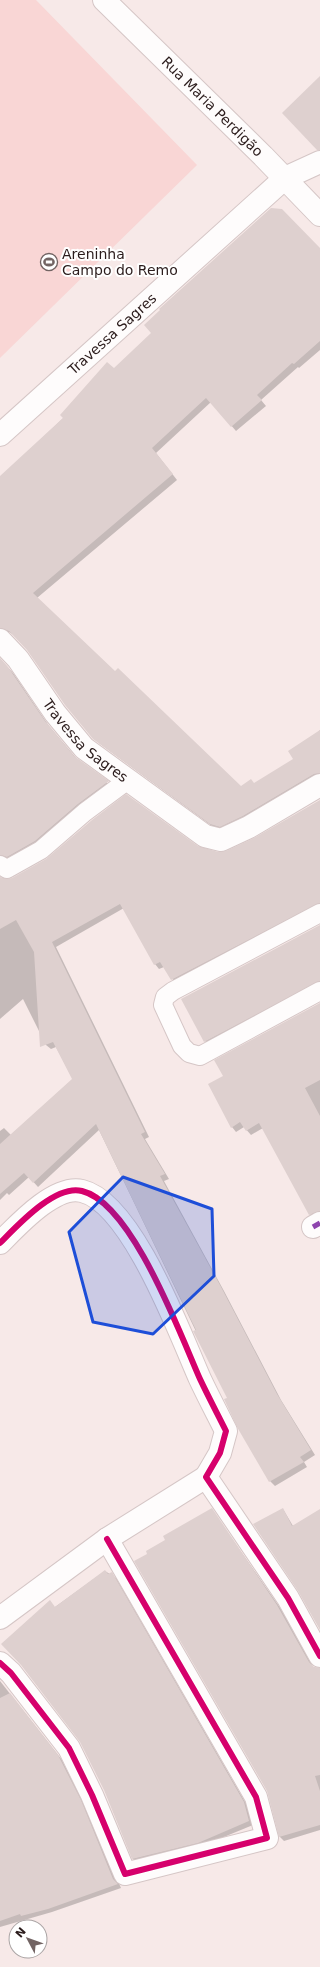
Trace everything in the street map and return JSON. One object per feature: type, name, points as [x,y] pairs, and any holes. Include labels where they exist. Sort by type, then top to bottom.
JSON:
[{"type":"street","name":"Rua Maria Perdigão","points":[[104,0],[285,178],[320,215]]},
{"type":"street","name":"Travessa Sagres","points":[[0,435],[285,178],[320,162]]},
{"type":"street","name":"Travessa Sagres","points":[[0,640],[18,659],[54,713],[84,748],[205,836],[221,840],[249,827],[320,785]]},
{"type":"street","points":[[0,1243],[32,1212],[56,1196],[71,1190],[81,1190],[92,1195],[108,1208],[125,1226],[156,1279],[201,1380],[226,1431],[220,1453],[206,1477],[107,1539],[0,1618]]},
{"type":"street","points":[[206,1477],[288,1598],[320,1656]]},
{"type":"street","points":[[0,1663],[11,1673],[69,1748],[92,1794],[125,1874],[267,1838],[256,1797],[107,1539]]},
{"type":"lane","points":[[0,865],[7,869],[41,850],[85,812],[128,780]]},
{"type":"lane","points":[[320,913],[172,991],[165,997],[163,1005],[182,1046],[189,1053],[200,1056],[320,991]]},
{"type":"highlighted area","points":[[123,1177],[212,1209],[214,1276],[153,1334],[93,1322],[69,1232]]},
{"type":"shaded area","name":"Areninha Campo do Remo","points":[[0,0],[36,0],[197,165],[0,358]]},
{"type":"building","points":[[320,76],[320,150],[317,150],[282,113]]},
{"type":"building","points":[[271,208],[282,209],[320,248],[320,341],[294,364],[292,363],[257,395],[262,400],[231,427],[206,398],[152,448],[173,474],[33,593],[115,671],[118,668],[241,786],[251,779],[254,783],[293,759],[288,751],[320,730],[320,773],[314,774],[243,816],[220,827],[210,824],[93,739],[65,705],[27,650],[9,631],[0,628],[0,476],[63,418],[60,415],[107,362],[114,368],[151,333],[144,325],[160,310],[159,309]]},
{"type":"building","points":[[0,658],[8,667],[45,721],[74,756],[109,781],[78,804],[35,841],[7,857],[0,855]]},
{"type":"building","points":[[126,794],[198,846],[218,852],[226,851],[254,838],[320,800],[320,903],[171,980],[160,962],[154,965],[120,904],[52,942],[145,1132],[141,1134],[165,1174],[160,1176],[220,1285],[277,1394],[311,1450],[300,1457],[304,1462],[269,1482],[237,1427],[224,1399],[227,1398],[193,1331],[196,1330],[96,1124],[33,1183],[24,1173],[0,1194],[0,1144],[72,1079],[53,1042],[40,1047],[34,952],[16,920],[0,929],[0,877],[7,879],[12,878],[46,859],[92,820]]},
{"type":"building","points":[[320,925],[320,981],[204,1042],[181,999]]},
{"type":"building","points":[[320,1003],[320,1080],[305,1088],[320,1116],[320,1211],[309,1215],[259,1123],[246,1131],[240,1122],[231,1128],[208,1084],[223,1076],[214,1060]]},
{"type":"building","points":[[212,1508],[277,1605],[309,1662],[314,1667],[320,1668],[320,1775],[315,1776],[320,1791],[320,1825],[279,1837],[267,1791],[134,1561],[147,1554],[146,1551],[165,1540],[163,1536]]},
{"type":"building","points":[[283,1508],[292,1526],[320,1509],[320,1630],[298,1591],[253,1524]]},
{"type":"building","points":[[105,1570],[108,1574],[112,1572],[244,1802],[249,1821],[198,1843],[132,1859],[104,1790],[80,1742],[21,1665],[1,1644],[50,1600],[55,1607]]},
{"type":"building","points":[[10,1693],[58,1755],[81,1800],[113,1879],[118,1884],[48,1909],[21,1916],[20,1914],[0,1921],[0,1698]]},
{"type":"marked path","points":[[313,1227],[320,1223]]},
{"type":"cycle path","points":[[0,1243],[37,1208],[60,1194],[71,1191],[82,1191],[101,1201],[119,1219],[136,1244],[152,1273],[167,1303],[200,1379],[226,1431],[220,1453],[206,1477],[288,1598],[320,1656]]},
{"type":"cycle path","points":[[0,1663],[11,1673],[69,1748],[92,1795],[125,1874],[267,1838],[256,1797],[107,1539]]},
{"type":"place","name":"Areninha Campo do Remo","points":[[49,262]]}]
